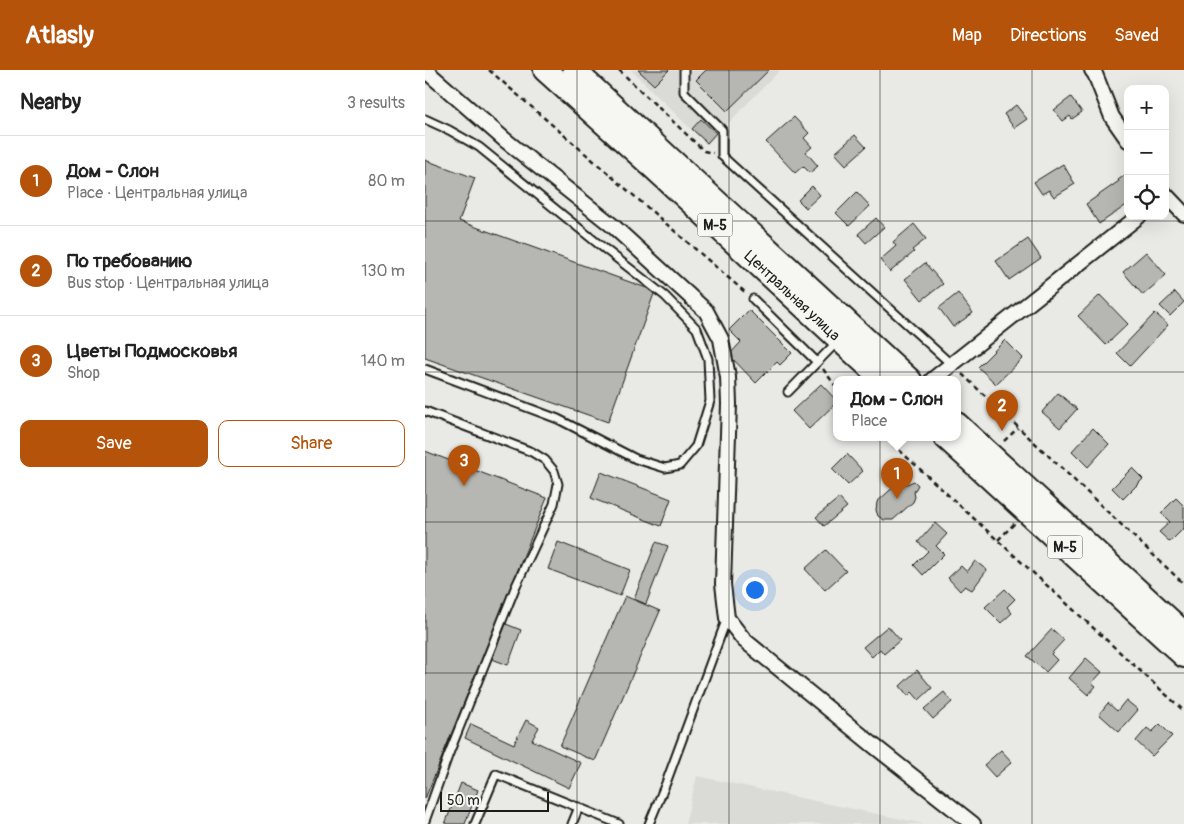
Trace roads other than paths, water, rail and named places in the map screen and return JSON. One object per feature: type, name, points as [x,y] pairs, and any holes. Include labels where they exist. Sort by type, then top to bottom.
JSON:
[{"type":"main road","name":"Центральная улица","points":[[545,70],[879,376]]},
{"type":"main road","name":"Центральная улица","points":[[574,70],[906,376]]},
{"type":"main road","name":"М-5","points":[[961,428],[1184,633]]},
{"type":"main road","name":"М-5","points":[[949,441],[1184,656]]},
{"type":"street","points":[[425,70],[505,140],[613,226],[706,311],[721,339],[728,377],[729,404],[723,584],[727,618],[744,640],[873,746],[973,824]]},
{"type":"street","points":[[1092,70],[1112,117],[1124,134]]},
{"type":"street","points":[[1169,199],[1184,214]]},
{"type":"street","points":[[938,376],[1134,220]]},
{"type":"lane","points":[[684,70],[684,92],[722,130],[722,156],[952,364]]},
{"type":"lane","points":[[425,119],[479,147],[665,296],[697,329],[708,359],[710,401],[696,446],[680,465],[665,468],[636,459],[558,419],[425,369]]},
{"type":"lane","points":[[753,299],[817,362]]},
{"type":"lane","points":[[788,392],[840,340]]},
{"type":"lane","points":[[425,411],[532,452],[550,465],[558,484],[554,504],[515,588],[448,756],[425,821]]},
{"type":"lane","points":[[649,824],[727,618]]},
{"type":"lane","points":[[475,824],[496,774],[619,824]]},
{"type":"lane","points":[[571,824],[579,808]]},
{"type":"place","name":"По требованию","points":[[1002,431]]},
{"type":"place","name":"Цветы Подмосковья","points":[[464,486]]},
{"type":"place","name":"Дом - Слон","points":[[897,499]]}]
